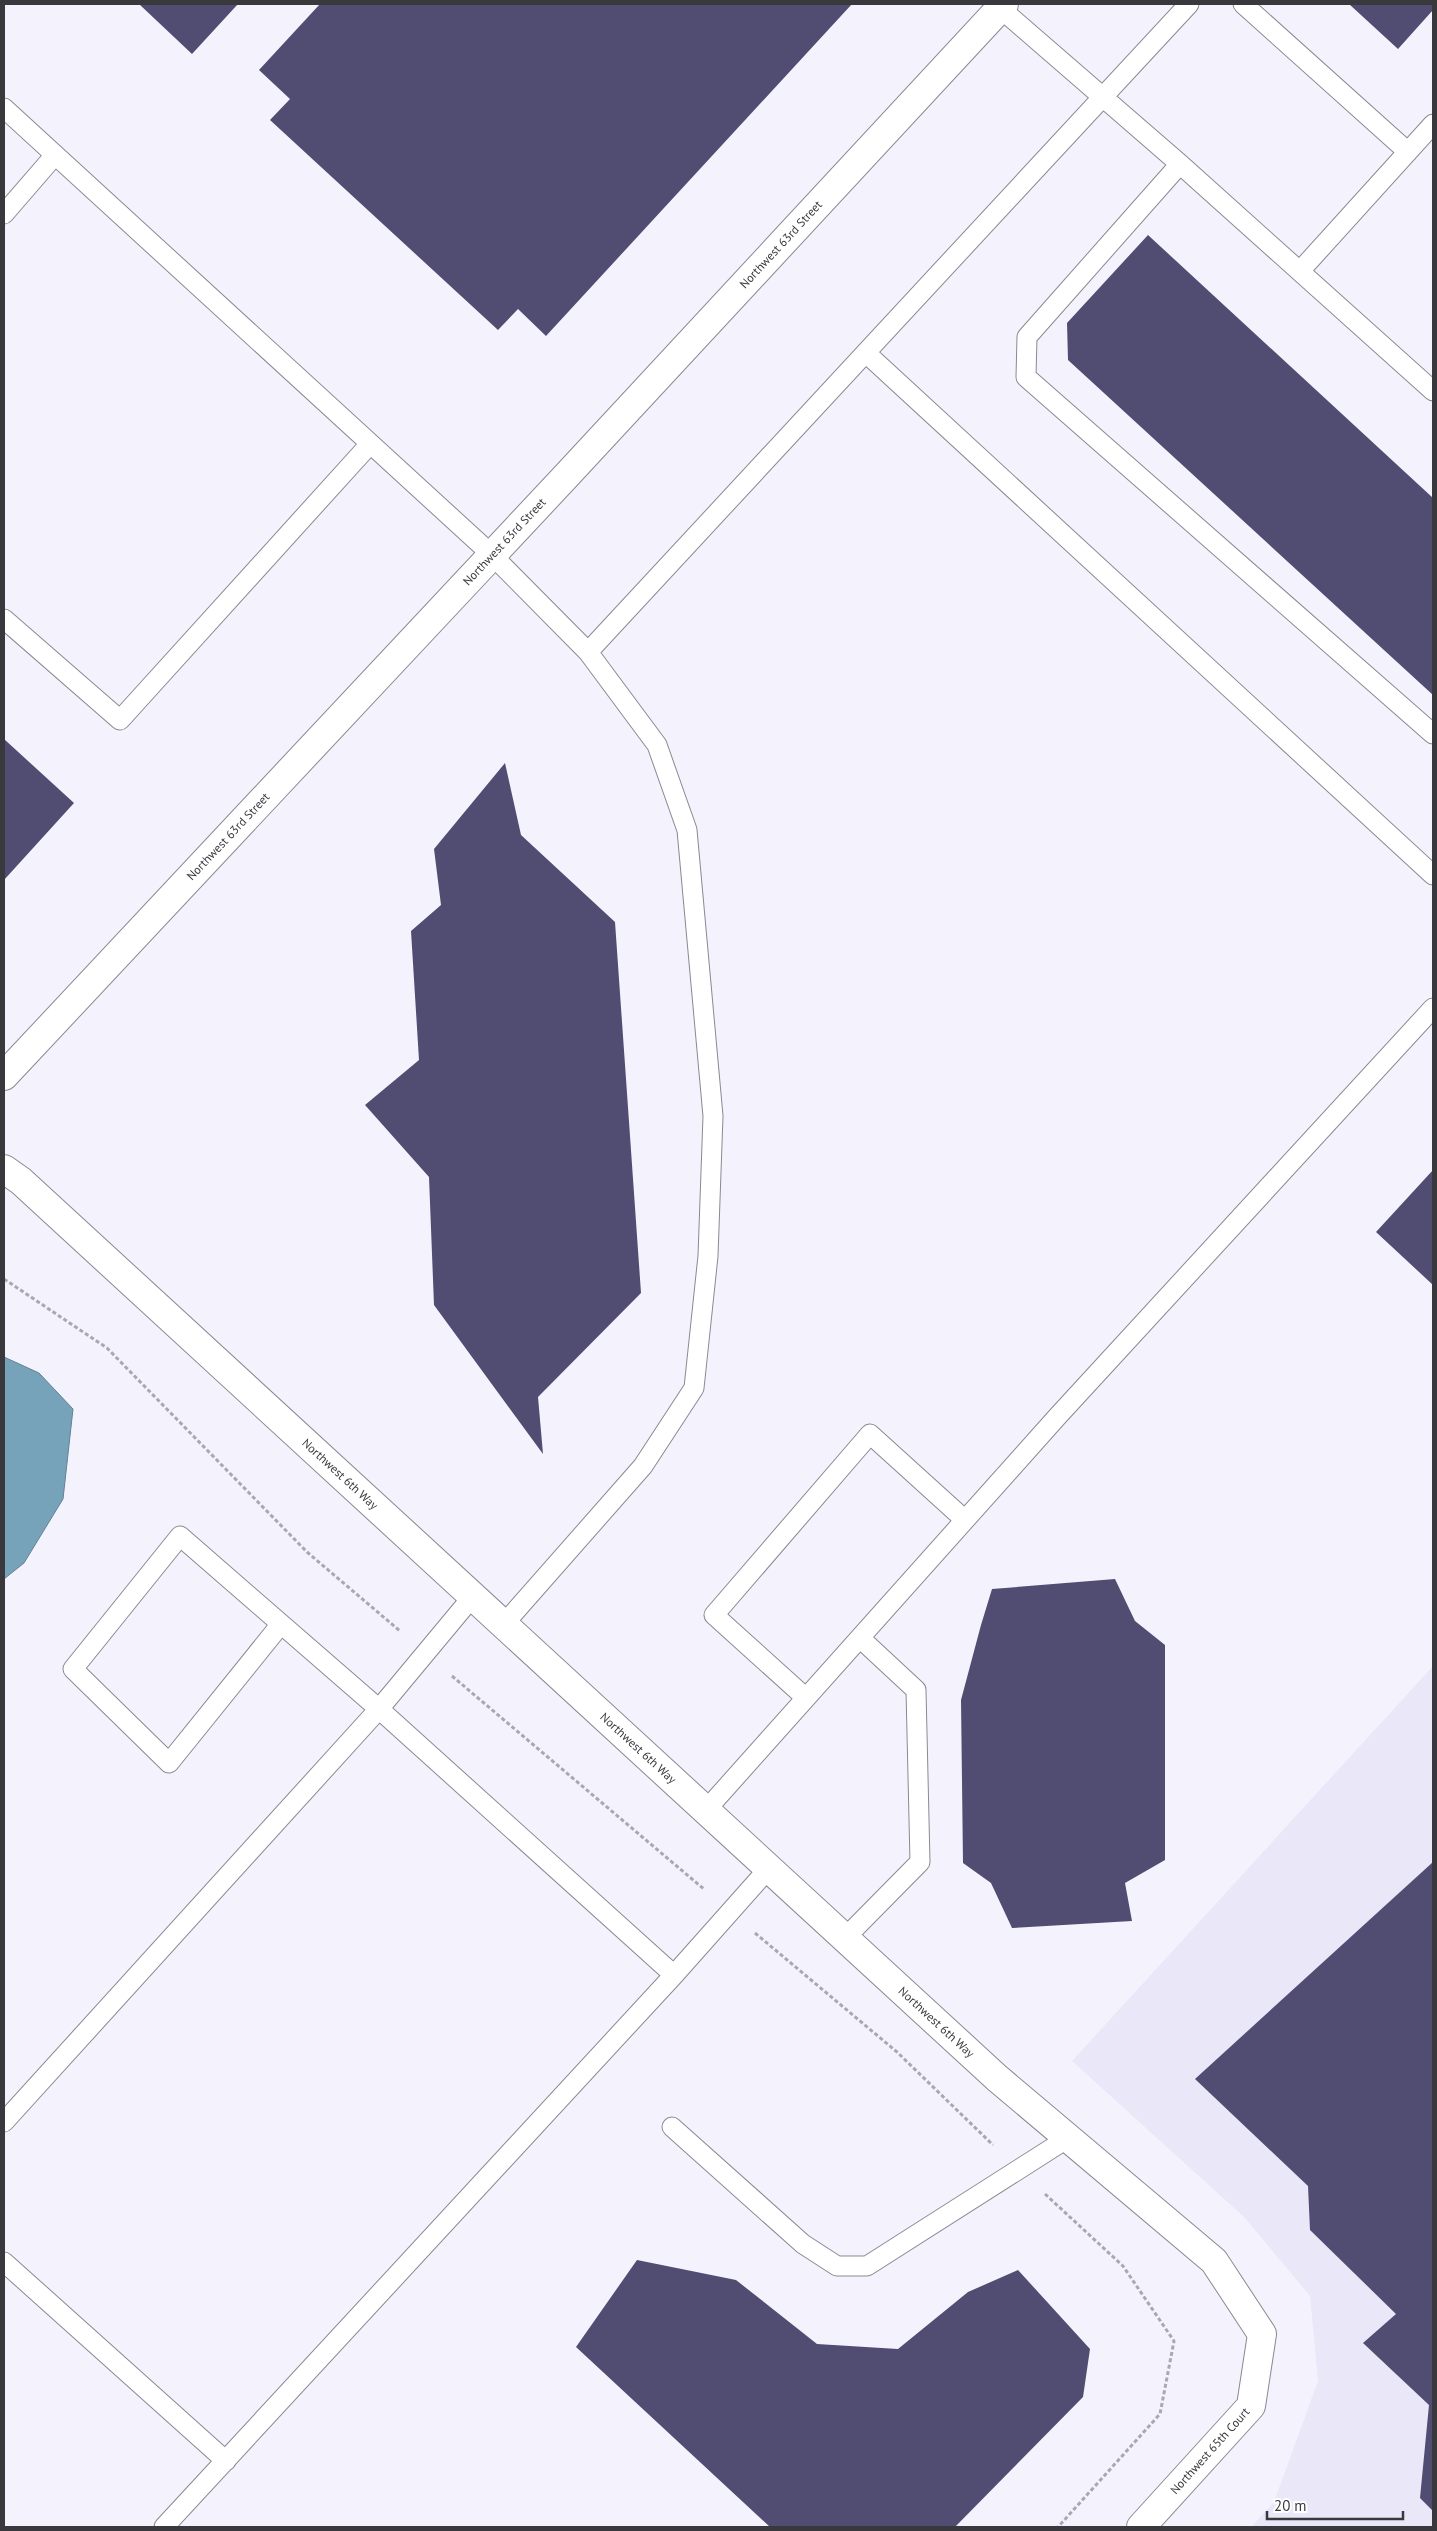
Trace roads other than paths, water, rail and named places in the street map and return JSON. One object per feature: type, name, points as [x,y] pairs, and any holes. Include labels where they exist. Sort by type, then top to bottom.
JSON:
[{"type":"street","name":"Northwest 63rd Street","points":[[4,1076],[568,474],[1002,6]]},
{"type":"street","name":"Northwest 6th Way","points":[[4,1169],[21,1180],[998,2078],[1214,2261],[1262,2334]]},
{"type":"street","name":"Northwest 65th Court","points":[[1140,2527],[1250,2406],[1262,2334]]},
{"type":"lane","points":[[588,652],[1189,4]]},
{"type":"lane","points":[[1243,4],[1408,152]]},
{"type":"lane","points":[[1002,6],[1433,391]]},
{"type":"lane","points":[[4,108],[491,554],[588,652],[657,745],[687,830],[713,1116],[708,1256],[694,1388],[643,1466],[504,1624]]},
{"type":"lane","points":[[1300,271],[1433,124]]},
{"type":"lane","points":[[4,214],[55,155]]},
{"type":"lane","points":[[1180,164],[1027,337],[1026,377],[1433,734]]},
{"type":"lane","points":[[866,352],[1433,875]]},
{"type":"lane","points":[[4,619],[120,720],[370,444]]},
{"type":"lane","points":[[706,1810],[964,1520],[1433,1008]]},
{"type":"lane","points":[[806,1698],[714,1616],[870,1434],[964,1520]]},
{"type":"lane","points":[[281,1624],[169,1763],[73,1669],[180,1536],[379,1709],[674,1975]]},
{"type":"lane","points":[[4,2122],[379,1709],[473,1596]]},
{"type":"lane","points":[[845,1938],[920,1862],[916,1690],[860,1638]]},
{"type":"lane","points":[[164,2527],[674,1975],[769,1868]]},
{"type":"lane","points":[[672,2127],[803,2244],[837,2266],[868,2266],[1068,2138]]},
{"type":"lane","points":[[4,2262],[226,2461]]},
{"type":"water","points":[[4,1357],[39,1373],[73,1409],[63,1499],[24,1563],[4,1579]]}]
